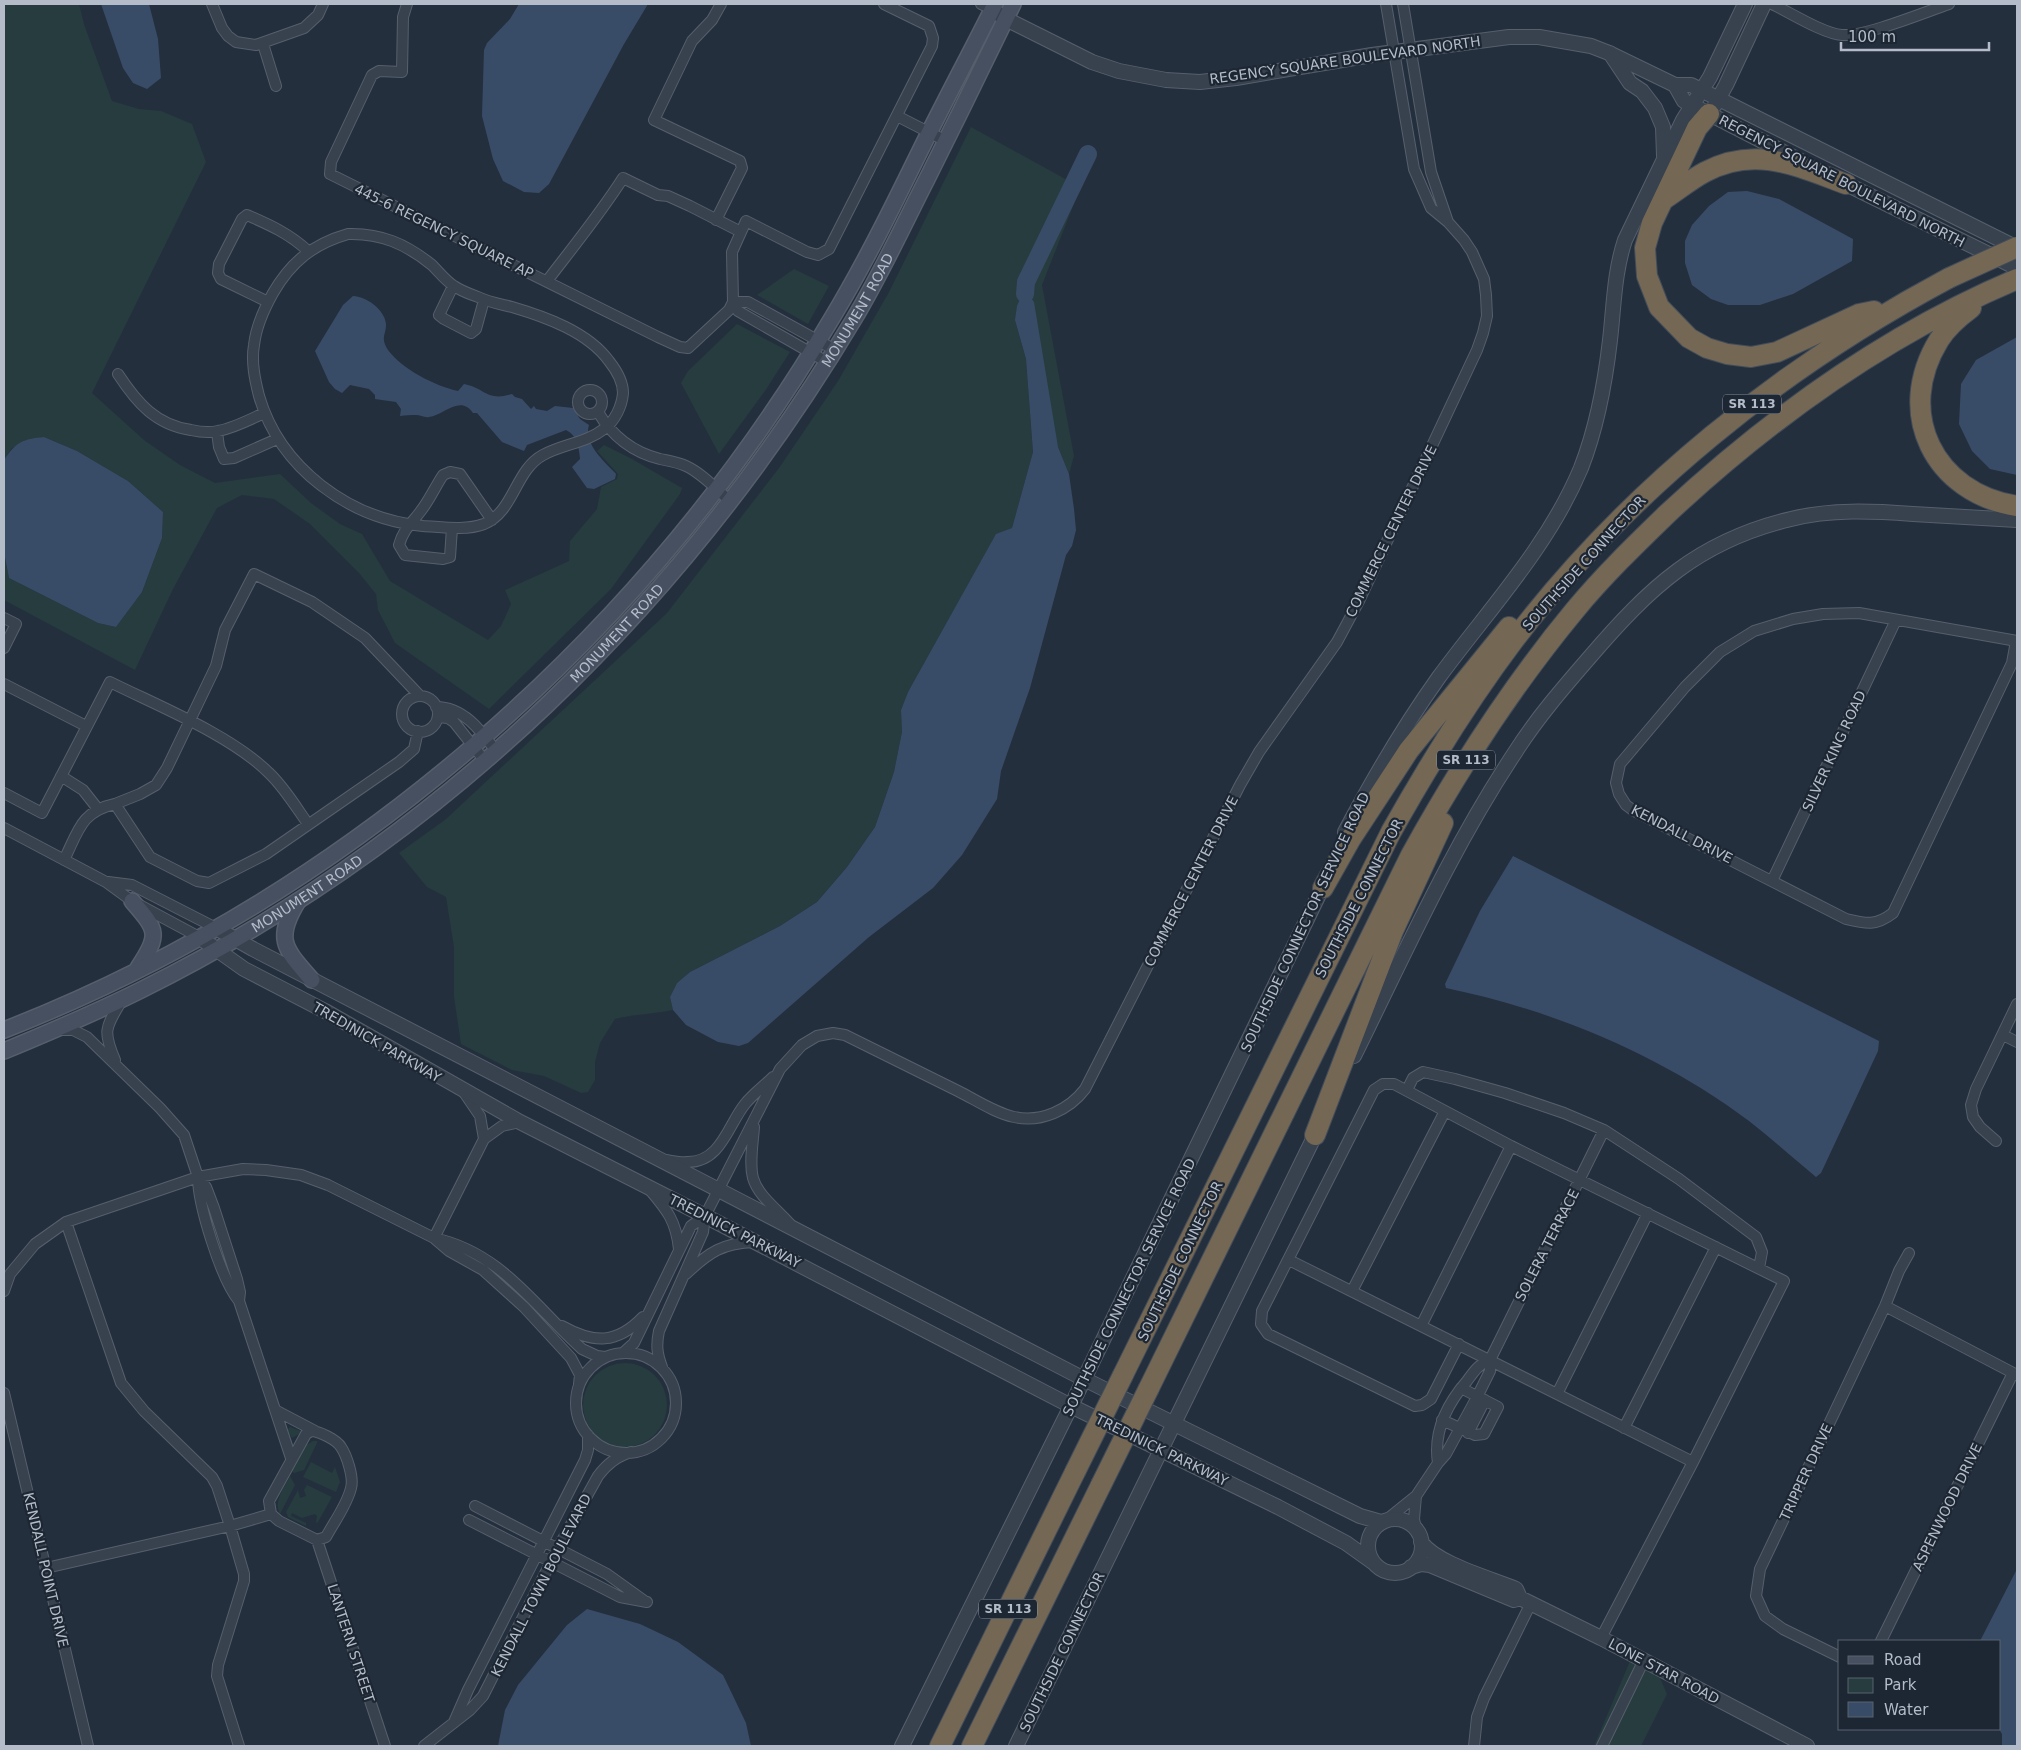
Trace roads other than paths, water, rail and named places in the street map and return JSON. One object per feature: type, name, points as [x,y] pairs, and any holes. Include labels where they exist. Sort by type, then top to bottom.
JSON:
[{"type":"highway","points":[[1707,106],[1652,223],[1645,248],[1647,276],[1659,307],[1689,338],[1706,348],[1727,354],[1751,357],[1777,352],[1860,314],[1893,308]]},
{"type":"highway","points":[[1663,200],[1705,172],[1742,159],[1765,159],[1787,162],[1846,184]]},
{"type":"highway","name":"SOUTHSIDE CONNECTOR","points":[[940,1746],[1390,832],[1458,718],[1514,640],[1558,587],[1650,490],[1742,412],[1817,357],[1893,308],[1949,278],[2017,248]]},
{"type":"highway","name":"SOUTHSIDE CONNECTOR","points":[[972,1746],[1411,855],[1445,793],[1481,736],[1518,683],[1576,608],[1634,546],[1701,483],[1789,411],[1846,371],[1898,340],[1984,294],[2017,279]]},
{"type":"highway","points":[[1984,294],[1955,321],[1940,339],[1928,359],[1920,392],[1923,428],[1936,458],[1953,478],[1984,498],[2017,506]]},
{"type":"highway","points":[[1323,888],[1382,789],[1451,696],[1544,587],[1601,540]]},
{"type":"highway","points":[[1315,1136],[1393,931],[1442,824],[1466,778],[1503,718],[1605,577]]},
{"type":"main road","name":"MONUMENT ROAD","points":[[4,1050],[55,1030],[123,999],[216,950],[299,900],[418,816],[485,761],[609,644],[686,558],[730,502],[768,452],[831,356],[891,251],[1013,4]]},
{"type":"main road","name":"MONUMENT ROAD","points":[[4,1030],[136,970],[216,928],[299,877],[358,837],[479,741],[565,661],[618,606],[717,489],[772,413],[815,346],[852,284],[929,133],[989,6]]},
{"type":"main road","points":[[299,900],[287,921],[284,939],[290,953],[312,980]]},
{"type":"main road","points":[[132,901],[148,918],[154,930],[154,939],[150,949],[136,970]]},
{"type":"street","points":[[212,4],[222,28],[228,36],[236,42],[246,45],[264,44],[304,28],[318,15],[323,4]]},
{"type":"street","name":"445-6 REGENCY SQUARE AP","points":[[407,4],[403,17],[402,72],[379,71],[372,75],[330,162],[330,174],[421,221],[680,347],[688,348],[729,310],[733,302]]},
{"type":"street","points":[[716,220],[742,168],[740,161],[654,120],[692,41],[712,20],[721,4]]},
{"type":"street","points":[[831,356],[815,346],[771,330],[738,311],[733,302],[732,252],[746,221],[807,252],[818,255],[829,249],[932,46],[933,38],[929,26],[884,4]]},
{"type":"street","name":"COMMERCE CENTER DRIVE","points":[[664,1370],[658,1356],[658,1338],[664,1317],[703,1232],[705,1216],[720,1190],[780,1069],[802,1045],[816,1036],[834,1033],[845,1035],[1014,1117],[1030,1118],[1055,1113],[1078,1099],[1095,1071],[1240,785],[1259,752],[1328,656],[1359,601],[1477,350],[1487,316],[1484,280],[1472,252],[1448,222],[1431,208],[1414,169],[1386,4]]},
{"type":"street","name":"COMMERCE CENTER DRIVE","points":[[1403,4],[1430,172],[1448,222]]},
{"type":"street","points":[[1702,90],[1745,4]]},
{"type":"street","name":"SOUTHSIDE CONNECTOR SERVICE ROAD","points":[[902,1746],[1071,1406],[1323,888],[1342,839],[1363,798],[1439,678],[1540,545],[1568,497],[1581,468],[1600,409],[1606,376],[1619,258],[1632,221],[1683,120],[1707,106],[1764,4]]},
{"type":"street","points":[[1772,4],[1827,31],[1840,35],[1862,33],[1949,4]]},
{"type":"street","name":"REGENCY SQUARE BOULEVARD NORTH","points":[[989,6],[1006,19],[1092,62],[1119,71],[1166,80],[1200,82],[1236,78],[1411,49],[1509,37],[1539,37],[1567,41],[1610,53],[1675,85],[1691,85],[1702,90],[1707,106],[1846,184],[2017,268]]},
{"type":"street","points":[[264,44],[276,86]]},
{"type":"street","points":[[1610,53],[1630,83],[1642,91],[1655,108],[1662,128],[1664,159]]},
{"type":"street","name":"REGENCY SQUARE BOULEVARD NORTH","points":[[1675,85],[1684,100],[1707,106],[2017,248]]},
{"type":"street","points":[[897,116],[946,141]]},
{"type":"street","points":[[547,281],[601,213],[624,178],[658,195],[668,196],[741,232]]},
{"type":"street","points":[[268,302],[221,279],[218,273],[219,264],[242,219],[247,215],[276,227],[294,238],[308,251]]},
{"type":"street","points":[[348,234],[381,236],[396,241],[415,252],[453,286],[484,300],[541,317],[592,342],[617,371],[623,386],[622,399],[616,415],[607,428],[592,437],[544,455],[532,463],[504,507],[492,520],[483,524],[452,528],[408,524],[378,516],[332,493],[311,478],[277,438],[264,414],[255,377],[253,348],[257,328],[268,302],[279,283],[308,251],[331,239],[348,234]]},
{"type":"street","points":[[453,286],[439,315],[471,333],[476,329],[484,300]]},
{"type":"street","points":[[733,302],[748,302],[778,318],[831,356]]},
{"type":"street","points":[[771,330],[778,318]]},
{"type":"street","points":[[118,374],[140,404],[151,415],[164,423],[188,430],[217,432],[264,414]]},
{"type":"street","points":[[598,412],[607,428],[625,443],[641,453],[673,460],[688,467],[717,489],[730,502]]},
{"type":"street","points":[[217,432],[219,447],[224,459],[234,458],[277,438]]},
{"type":"street","points":[[452,528],[452,551],[450,557],[443,559],[405,555],[399,545],[402,534],[408,524],[420,512],[443,475],[450,472],[460,474],[492,520]]},
{"type":"street","name":"SOUTHSIDE CONNECTOR","points":[[1016,1746],[1437,888],[1480,808],[1517,750],[1564,687],[1628,613],[1653,589],[1681,567],[1719,544],[1754,529],[1792,518],[1832,512],[1878,512],[2017,520]]},
{"type":"street","points":[[64,860],[86,817],[98,809],[140,794],[156,785],[167,768],[216,666],[225,630],[254,574],[312,602],[364,638],[420,696],[431,700],[437,712],[496,751]]},
{"type":"street","name":"KENDALL DRIVE","points":[[1859,613],[2017,641],[2012,663],[1893,913],[1882,921],[1866,924],[1846,919],[1772,881],[1626,805],[1616,783],[1620,764],[1685,688],[1720,652],[1754,631],[1793,619],[1823,614],[1859,613]]},
{"type":"street","points":[[4,618],[16,624],[4,648]]},
{"type":"street","name":"SILVER KING ROAD","points":[[1772,881],[1896,620]]},
{"type":"street","points":[[4,793],[42,813],[110,682],[189,721],[238,749],[269,773],[308,824]]},
{"type":"street","points":[[4,684],[86,726]]},
{"type":"street","points":[[420,696],[410,699],[403,707],[402,712],[405,723],[413,730],[429,729],[437,712]]},
{"type":"street","points":[[437,712],[453,709],[460,713],[479,741],[485,761]]},
{"type":"street","points":[[114,804],[150,857],[198,881],[209,883],[266,854],[399,762],[414,749],[418,731]]},
{"type":"street","points":[[61,776],[83,790],[98,809]]},
{"type":"street","name":"TREDINICK PARKWAY","points":[[4,828],[106,882],[132,901],[199,937],[244,969],[324,1011],[520,1122],[1071,1406],[1161,1449],[1346,1543],[1374,1563]]},
{"type":"street","name":"TREDINICK PARKWAY","points":[[106,882],[132,885],[1084,1379],[1360,1516],[1383,1522]]},
{"type":"street","points":[[118,1068],[106,1038],[106,1028],[123,999]]},
{"type":"street","points":[[1996,1141],[1973,1118],[1971,1105],[1976,1089],[2017,1004]]},
{"type":"street","points":[[55,1030],[74,1030],[87,1037],[160,1108],[184,1136],[198,1177],[198,1191],[220,1264],[231,1292],[239,1301],[292,1458]]},
{"type":"street","points":[[2003,1035],[2017,1042]]},
{"type":"street","points":[[662,1160],[689,1162],[700,1161],[710,1156],[722,1143],[745,1104],[780,1069]]},
{"type":"street","points":[[1407,1090],[1413,1078],[1423,1072],[1505,1093],[1564,1113],[1604,1130],[1679,1179],[1756,1237],[1762,1252],[1758,1268]]},
{"type":"street","points":[[1459,1344],[1431,1399],[1422,1405],[1415,1406],[1268,1334],[1261,1324],[1262,1311],[1374,1090],[1383,1084],[1394,1084],[1407,1090],[1511,1146],[1784,1281],[1693,1462],[1601,1638]]},
{"type":"street","points":[[463,1090],[480,1116],[484,1139]]},
{"type":"street","points":[[1352,1291],[1445,1111]]},
{"type":"street","points":[[754,1121],[753,1179],[764,1196],[795,1229]]},
{"type":"street","points":[[434,1238],[484,1139],[502,1126],[520,1122]]},
{"type":"street","name":"SOLERA TERRACE","points":[[1383,1522],[1416,1496],[1438,1463],[1463,1431],[1481,1398],[1490,1371],[1490,1360],[1604,1130]]},
{"type":"street","points":[[1421,1326],[1511,1146]]},
{"type":"street","points":[[4,1291],[10,1274],[35,1244],[66,1222],[198,1177],[243,1169],[266,1170],[301,1175],[328,1185],[434,1238],[452,1242],[492,1264],[512,1279],[582,1350],[596,1356],[606,1357]]},
{"type":"street","points":[[647,1186],[668,1211],[674,1224],[679,1250]]},
{"type":"street","points":[[1557,1394],[1648,1213]]},
{"type":"street","name":"COMMERCE CENTER DRIVE","points":[[623,1353],[634,1343],[648,1310],[691,1226],[705,1216]]},
{"type":"street","points":[[66,1222],[121,1383],[144,1411],[212,1477],[217,1486],[242,1566],[244,1581],[218,1665],[217,1676],[239,1746]]},
{"type":"street","points":[[434,1238],[449,1251],[483,1270],[524,1307],[571,1358],[580,1375],[576,1398],[577,1412],[588,1436],[608,1449],[619,1452],[644,1449],[656,1443],[666,1433],[676,1408],[671,1382],[664,1370],[646,1357],[623,1353],[606,1357],[594,1364],[585,1374],[579,1386]]},
{"type":"street","points":[[682,1278],[700,1261],[718,1248],[735,1243],[756,1242]]},
{"type":"street","points":[[1624,1428],[1716,1247]]},
{"type":"street","name":"TRIPPER DRIVE","points":[[1838,1656],[1783,1630],[1764,1616],[1756,1596],[1760,1569],[1909,1253]]},
{"type":"street","points":[[1289,1260],[1693,1462]]},
{"type":"street","points":[[1884,1306],[2015,1374]]},
{"type":"street","points":[[555,1321],[589,1338],[604,1339],[614,1337],[634,1326],[648,1310]]},
{"type":"street","name":"SOLERA TERRACE","points":[[1438,1463],[1436,1450],[1442,1420],[1449,1404],[1479,1365],[1490,1360]]},
{"type":"street","name":"ASPENWOOD DRIVE","points":[[1882,1640],[2015,1374]]},
{"type":"street","points":[[1442,1420],[1475,1436],[1484,1434],[1498,1407],[1461,1388]]},
{"type":"street","name":"KENDALL POINT DRIVE","points":[[4,1393],[88,1746]]},
{"type":"street","points":[[275,1410],[315,1431],[341,1446],[352,1476],[350,1494],[326,1537],[316,1540],[279,1522],[271,1514],[269,1501],[306,1434],[315,1431]]},
{"type":"street","name":"KENDALL TOWN BOULEVARD","points":[[454,1722],[461,1704],[584,1460],[588,1450],[588,1436]]},
{"type":"street","name":"KENDALL TOWN BOULEVARD","points":[[424,1746],[483,1696],[558,1548],[604,1467],[613,1460],[631,1452]]},
{"type":"street","name":"SOLERA TERRACE","points":[[1416,1496],[1414,1519],[1418,1536]]},
{"type":"street","points":[[469,1520],[620,1597],[647,1602],[607,1574],[476,1506]]},
{"type":"street","points":[[46,1568],[230,1526],[271,1514]]},
{"type":"street","points":[[1398,1519],[1405,1521],[1418,1536],[1419,1556],[1404,1571],[1390,1572],[1374,1563],[1368,1549],[1368,1541],[1375,1527],[1383,1522],[1398,1519]]},
{"type":"street","name":"LONE STAR ROAD","points":[[1418,1536],[1426,1549],[1438,1558],[1516,1589],[1526,1601]]},
{"type":"street","name":"LANTERN STREET","points":[[316,1540],[385,1746]]},
{"type":"street","name":"LONE STAR ROAD","points":[[1410,1567],[1421,1564],[1430,1565],[1514,1600],[1526,1601],[1644,1660],[1807,1746]]},
{"type":"street","points":[[1474,1746],[1477,1717],[1526,1601]]},
{"type":"street","points":[[1602,1746],[1644,1660]]},
{"type":"water","points":[[101,4],[149,4],[158,39],[161,78],[147,89],[133,83],[123,68]]},
{"type":"water","points":[[519,4],[648,4],[624,44],[549,184],[539,193],[524,192],[503,181],[493,159],[482,116],[484,50],[487,43],[510,19]]},
{"type":"water","points":[[1747,191],[1779,199],[1853,239],[1852,261],[1793,294],[1760,305],[1728,305],[1711,299],[1692,285],[1685,263],[1685,241],[1692,225],[1709,206],[1728,192]]},
{"type":"water","points":[[1022,294],[1028,294],[1034,302],[1058,447],[1069,474],[1076,530],[1072,546],[1066,555],[1030,688],[1001,771],[997,799],[962,855],[933,888],[869,937],[748,1043],[739,1046],[718,1042],[686,1025],[673,1010],[670,997],[677,983],[690,972],[780,926],[817,902],[847,867],[875,827],[894,772],[902,732],[901,710],[908,692],[996,534],[1012,528],[1033,452],[1026,359],[1015,320],[1017,306]]},
{"type":"water","points":[[353,296],[364,298],[379,309],[385,319],[384,342],[388,350],[402,364],[429,381],[458,391],[464,384],[491,395],[504,396],[512,394],[522,399],[531,409],[534,406],[536,409],[547,411],[555,406],[573,408],[580,419],[589,425],[589,439],[592,446],[616,474],[615,479],[594,489],[587,488],[572,467],[580,459],[579,451],[575,438],[566,430],[527,445],[524,451],[502,442],[477,413],[473,413],[463,405],[429,417],[416,415],[400,416],[401,409],[396,402],[375,399],[375,395],[369,389],[350,385],[342,393],[335,389],[329,382],[315,351],[343,305]]},
{"type":"water","points":[[2017,337],[2017,475],[1990,469],[1972,451],[1959,424],[1961,384],[1976,360]]},
{"type":"water","points":[[44,437],[77,451],[128,481],[163,512],[162,538],[142,592],[116,627],[98,623],[9,578],[4,552],[4,460],[12,449],[21,442]]},
{"type":"water","points":[[1513,856],[1879,1041],[1878,1051],[1821,1173],[1816,1177],[1749,1121],[1715,1097],[1680,1075],[1643,1056],[1566,1022],[1486,997],[1446,988],[1445,984],[1480,911]]},
{"type":"water","points":[[2017,1569],[2017,1746],[2002,1746],[2002,1734],[2000,1730],[2001,1640],[1981,1640]]},
{"type":"water","points":[[587,1609],[640,1624],[678,1642],[723,1675],[746,1723],[751,1746],[498,1746],[505,1710],[518,1685],[567,1625]]},
{"type":"waterway","points":[[1025,294],[1026,282],[1088,154]]}]
